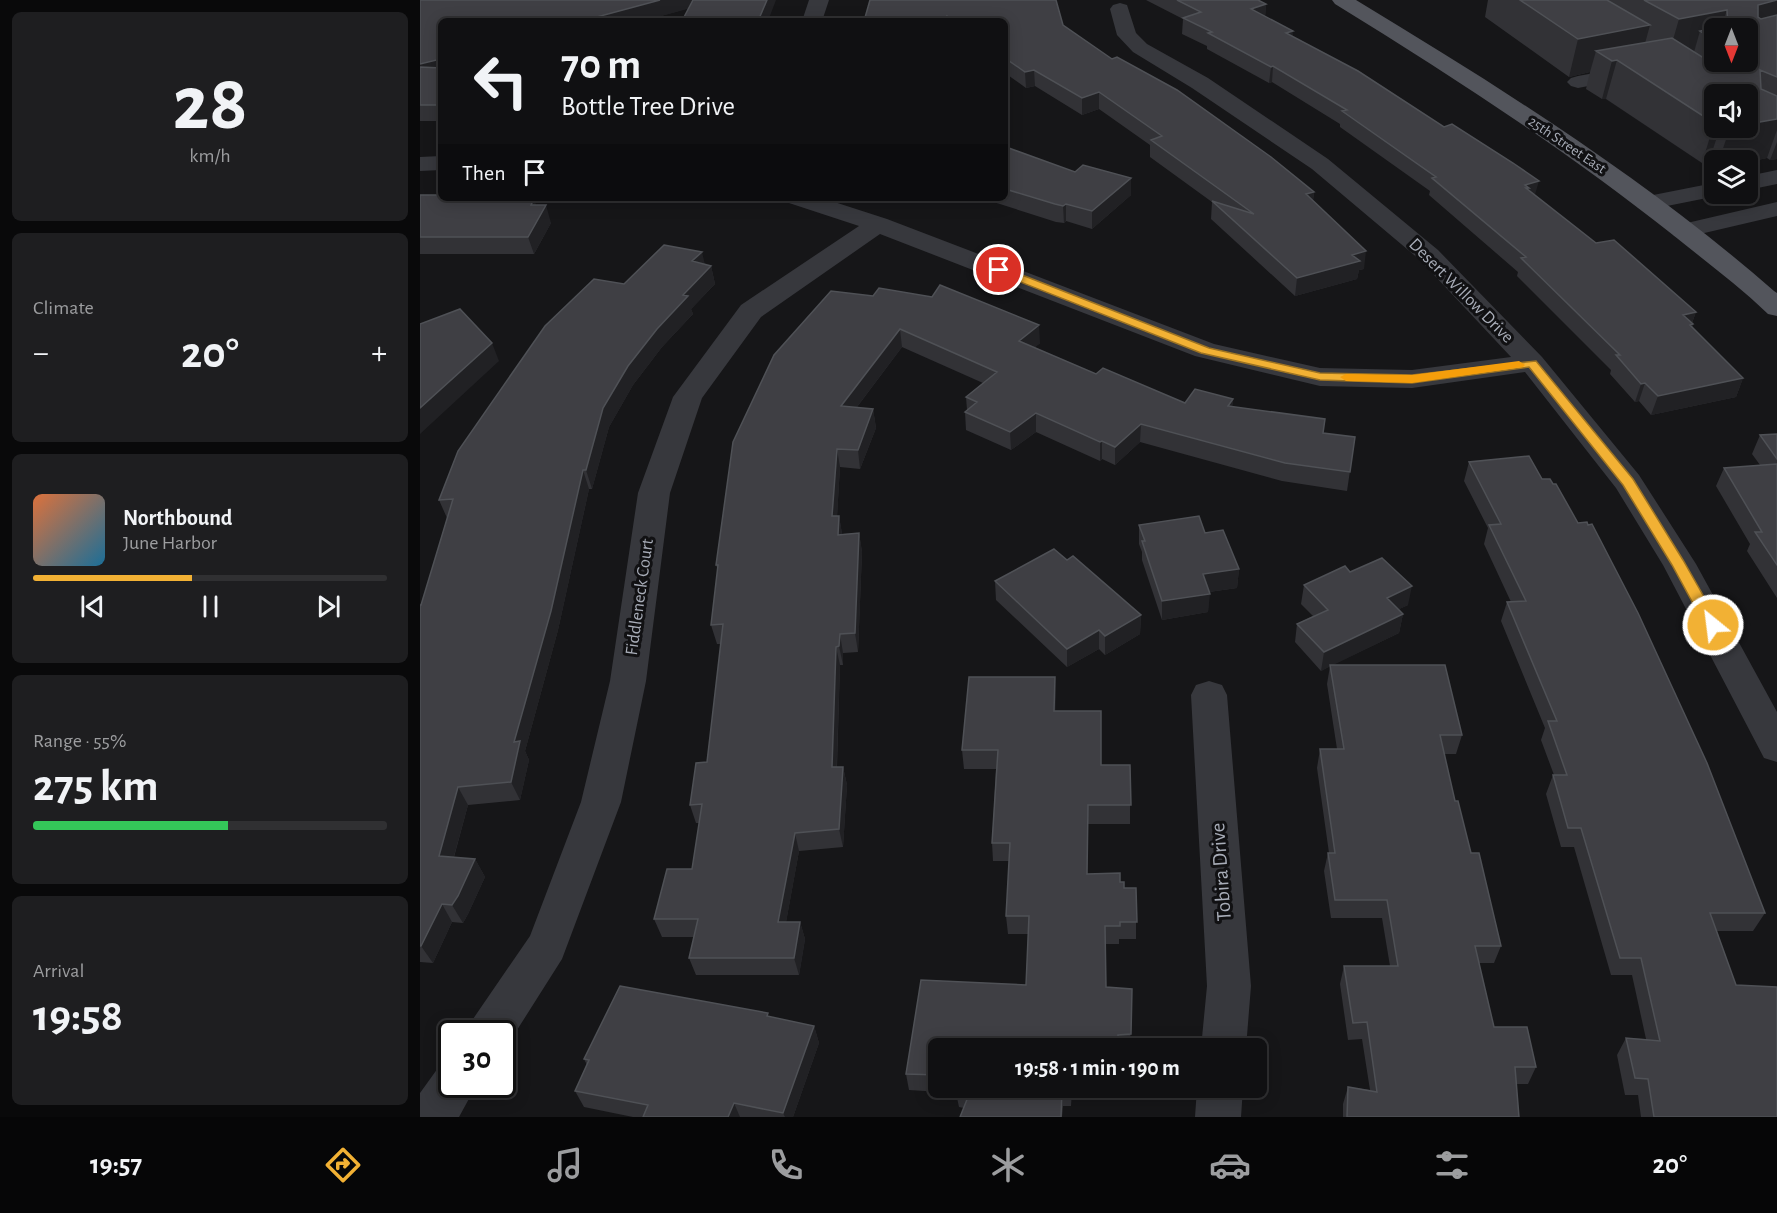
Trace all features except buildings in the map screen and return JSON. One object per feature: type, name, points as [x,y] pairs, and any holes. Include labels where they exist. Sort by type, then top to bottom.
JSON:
[{"type":"main road","name":"25th Street East","points":[[1342,0],[1496,97],[1607,172],[1754,286],[1777,308]]},
{"type":"street","points":[[813,18],[819,0]]},
{"type":"street","name":"Desert Willow Drive","points":[[1120,9],[1127,35],[1140,48],[1200,82],[1320,164],[1429,255],[1532,363],[1628,482],[1678,564],[1777,747]]},
{"type":"street","points":[[1578,82],[1654,68]]},
{"type":"street","points":[[420,164],[438,164]]},
{"type":"street","points":[[1758,181],[1777,177]]},
{"type":"street","points":[[1647,203],[1704,191]]},
{"type":"street","points":[[807,201],[878,224],[1205,350],[1320,377],[1412,379],[1532,363]]},
{"type":"street","points":[[1683,231],[1777,209]]},
{"type":"street","name":"Fiddleneck Court","points":[[498,1020],[547,946],[601,802],[628,681],[654,493],[688,396],[751,312],[878,224]]},
{"type":"street","name":"Tobira Drive","points":[[1209,695],[1229,986],[1225,1038]]},
{"type":"street","points":[[431,1117],[444,1098]]},
{"type":"street","points":[[1218,1117],[1219,1098]]},
{"type":"slow traffic","points":[[1346,377],[1412,379],[1519,365]]},
{"type":"route","points":[[999,270],[1205,350],[1320,377],[1412,379],[1532,363],[1628,482],[1713,625]]}]
